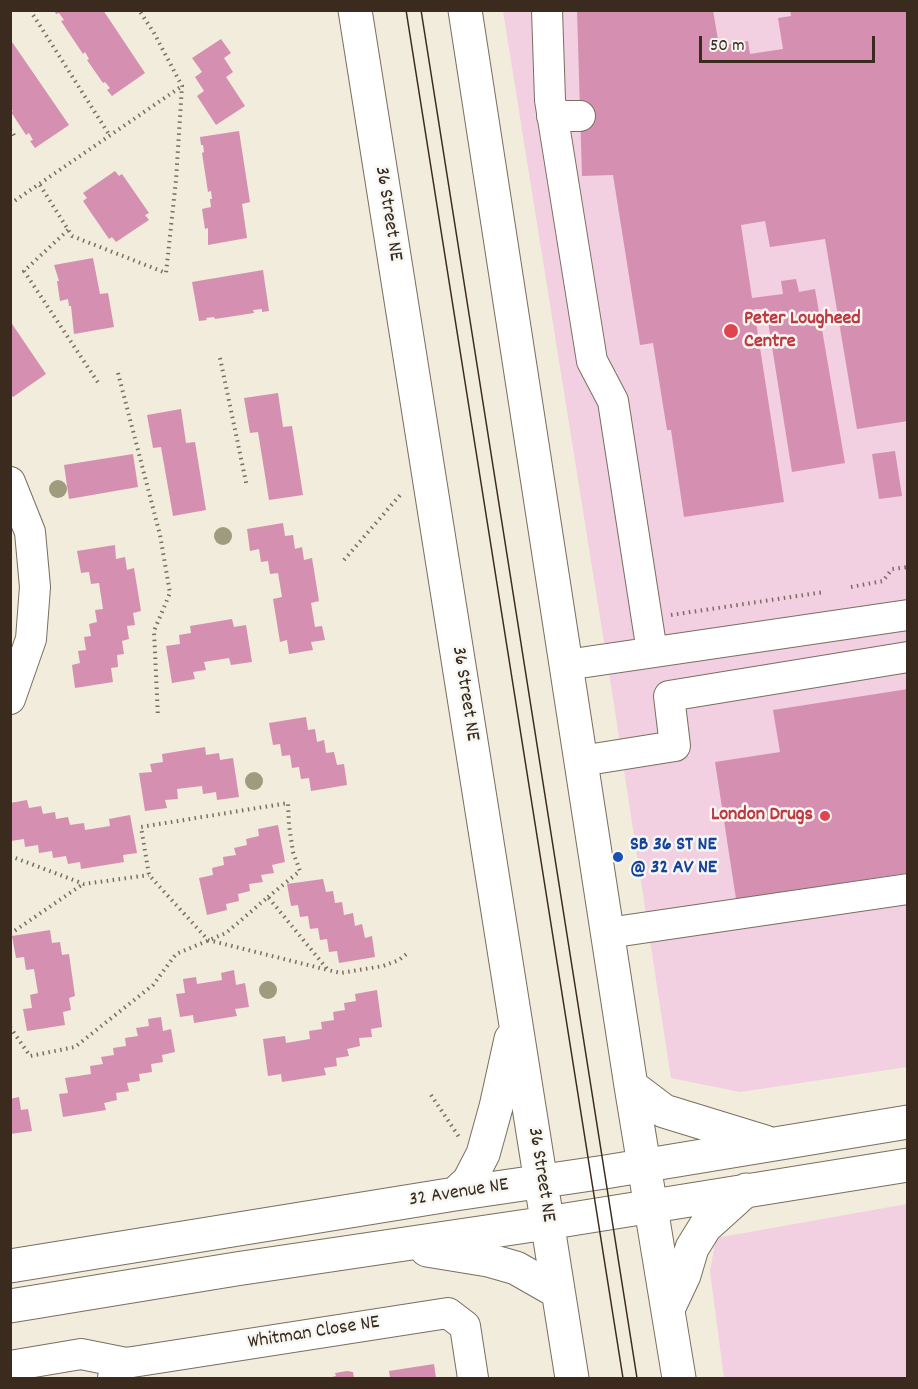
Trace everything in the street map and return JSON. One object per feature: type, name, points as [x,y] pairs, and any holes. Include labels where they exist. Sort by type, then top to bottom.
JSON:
[{"type":"main road","name":"36 Street NE","points":[[355,10],[572,1378]]},
{"type":"main road","points":[[465,10],[631,1086],[680,1378]]},
{"type":"main road","points":[[455,1194],[469,1181],[483,1154],[496,1107],[515,1019]]},
{"type":"main road","points":[[631,1086],[664,1111],[773,1144]]},
{"type":"main road","name":"32 Avenue NE","points":[[10,1266],[908,1122]]},
{"type":"main road","name":"32 Avenue NE","points":[[10,1306],[908,1165]]},
{"type":"main road","points":[[668,1309],[684,1275],[692,1248],[705,1227],[746,1190]]},
{"type":"main road","points":[[400,1245],[488,1260],[516,1269],[558,1292]]},
{"type":"street","points":[[547,10],[550,100],[566,116],[592,361],[613,401],[652,652]]},
{"type":"street","points":[[10,482],[30,532],[35,587],[31,639],[10,699]]},
{"type":"street","points":[[566,665],[908,615]]},
{"type":"street","points":[[581,761],[675,746],[669,696],[908,657]]},
{"type":"street","points":[[608,933],[908,889]]},
{"type":"street","name":"Whitman Close NE","points":[[120,1371],[448,1313],[465,1326],[473,1378]]},
{"type":"street","points":[[10,1366],[81,1354],[120,1371]]},
{"type":"path","points":[[30,10],[110,136]]},
{"type":"path","points":[[40,185],[72,236],[166,273],[176,180],[182,86],[139,10]]},
{"type":"path","points":[[10,204],[182,86]]},
{"type":"path","points":[[10,129],[16,138]]},
{"type":"path","points":[[68,230],[24,271],[99,384]]},
{"type":"path","points":[[220,358],[248,487]]},
{"type":"path","points":[[118,373],[160,535],[170,593],[154,631],[159,717]]},
{"type":"path","points":[[344,560],[401,494]]},
{"type":"path","points":[[851,587],[883,581],[892,569],[908,567]]},
{"type":"path","points":[[661,616],[824,592]]},
{"type":"path","points":[[10,1027],[30,1056],[75,1047],[153,985],[176,954],[208,940],[226,933],[300,871],[293,852],[288,803],[141,827],[149,874],[208,940],[341,973],[383,966],[399,960],[409,952]]},
{"type":"path","points":[[10,856],[84,884]]},
{"type":"path","points":[[10,933],[84,884],[149,874]]},
{"type":"path","points":[[268,897],[328,970]]},
{"type":"path","points":[[431,1095],[460,1139]]},
{"type":"shaded area","name":"Peter Lougheed Centre","points":[[503,11],[907,11],[907,1067],[740,1092],[671,1078],[613,698]]},
{"type":"shaded area","points":[[907,1204],[907,1378],[724,1378],[710,1271],[716,1238]]},
{"type":"building","points":[[54,10],[103,10],[145,73],[112,96],[107,90],[110,88],[105,82],[103,83],[87,60],[89,59],[85,52],[83,54],[61,21],[64,20]]},
{"type":"building","points":[[577,10],[713,10],[719,46],[748,41],[750,54],[783,49],[778,18],[791,16],[790,10],[908,10],[908,421],[857,429],[825,239],[770,247],[765,221],[741,225],[752,298],[783,294],[781,281],[796,279],[799,292],[815,289],[845,463],[792,472],[766,309],[754,309],[784,502],[684,517],[671,430],[667,430],[653,343],[640,345],[613,175],[582,176]]},
{"type":"building","points":[[10,39],[69,125],[35,148],[30,141],[33,140],[29,133],[26,135],[11,112],[13,111],[10,107]]},
{"type":"building","points":[[221,39],[231,53],[224,58],[233,72],[226,77],[245,106],[216,125],[197,96],[204,91],[195,77],[202,72],[192,58]]},
{"type":"building","points":[[239,131],[250,202],[242,204],[247,238],[208,245],[208,228],[205,229],[202,209],[211,207],[210,199],[212,199],[211,191],[208,192],[202,153],[204,152],[203,145],[201,145],[200,137]]},
{"type":"building","points":[[115,171],[119,176],[122,174],[149,213],[145,215],[149,220],[116,242],[112,237],[109,239],[83,201],[87,198],[83,193]]},
{"type":"building","points":[[93,258],[100,294],[108,293],[114,327],[74,334],[71,306],[69,306],[68,299],[60,301],[57,281],[59,281],[54,265]]},
{"type":"building","points":[[263,270],[269,311],[253,310],[254,313],[215,319],[214,317],[206,318],[207,320],[199,321],[192,282]]},
{"type":"building","points":[[10,321],[46,374],[13,397],[10,394]]},
{"type":"building","points":[[278,393],[283,427],[292,426],[303,495],[269,500],[258,432],[250,433],[244,398]]},
{"type":"building","points":[[181,409],[186,443],[195,442],[206,510],[173,516],[161,447],[153,448],[147,415]]},
{"type":"building","points":[[895,451],[902,496],[879,499],[872,454]]},
{"type":"building","points":[[133,454],[138,487],[69,499],[64,465]]},
{"type":"building","points":[[283,523],[285,536],[293,535],[295,549],[302,547],[304,560],[312,558],[319,601],[311,603],[315,627],[322,626],[325,640],[311,642],[313,650],[289,654],[287,640],[280,642],[273,599],[282,597],[278,573],[270,574],[268,561],[261,562],[259,549],[250,551],[247,529]]},
{"type":"building","points":[[115,545],[116,559],[125,557],[127,570],[134,568],[141,611],[133,613],[135,625],[127,626],[129,639],[122,641],[124,654],[117,655],[118,667],[111,668],[113,682],[75,688],[72,665],[80,663],[78,651],[86,650],[84,637],[91,636],[89,624],[97,622],[95,610],[103,609],[99,583],[91,584],[89,572],[81,573],[77,551]]},
{"type":"building","points":[[232,619],[234,627],[246,625],[252,662],[231,665],[229,658],[204,662],[206,670],[193,672],[195,679],[172,683],[166,646],[180,644],[179,635],[191,633],[190,626]]},
{"type":"building","points":[[908,689],[908,873],[736,899],[715,762],[780,752],[773,710]]},
{"type":"building","points":[[306,717],[308,730],[315,729],[317,742],[324,740],[326,753],[334,752],[337,765],[344,764],[347,785],[311,791],[309,778],[301,779],[299,767],[292,768],[290,755],[282,756],[280,744],[273,745],[269,723]]},
{"type":"building","points":[[205,747],[206,755],[219,753],[220,760],[233,758],[239,797],[217,800],[216,792],[203,794],[202,786],[177,789],[178,799],[165,800],[167,808],[145,811],[139,773],[152,772],[150,764],[163,762],[162,754]]},
{"type":"building","points":[[27,800],[29,808],[41,806],[43,814],[55,812],[56,819],[68,817],[70,825],[84,823],[85,830],[110,826],[109,819],[130,815],[137,853],[123,855],[124,862],[81,869],[80,862],[68,864],[66,856],[53,858],[52,851],[39,853],[38,845],[25,847],[24,839],[11,841],[10,803]]},
{"type":"building","points":[[278,825],[285,862],[272,865],[274,873],[261,875],[263,882],[249,884],[250,891],[238,894],[239,901],[226,904],[227,910],[207,915],[199,878],[213,875],[212,868],[224,865],[223,857],[236,855],[234,848],[247,845],[246,839],[259,836],[258,829]]},
{"type":"building","points":[[323,879],[326,892],[333,891],[335,903],[342,902],[344,915],[353,913],[355,926],[362,924],[365,938],[372,936],[375,957],[339,963],[337,951],[329,952],[327,939],[320,940],[318,928],[310,929],[308,916],[300,917],[298,905],[291,906],[287,884]]},
{"type":"building","points":[[50,930],[52,943],[60,942],[62,955],[69,954],[75,996],[69,998],[71,1010],[63,1012],[65,1025],[27,1031],[23,1009],[32,1008],[30,995],[38,993],[34,969],[26,970],[24,957],[16,958],[12,936]]},
{"type":"building","points":[[234,970],[236,985],[245,983],[249,1007],[235,1009],[237,1016],[194,1023],[193,1015],[180,1017],[176,994],[185,993],[183,979],[196,977],[197,984],[222,980],[221,973]]},
{"type":"building","points":[[377,990],[382,1027],[371,1029],[372,1037],[359,1038],[360,1046],[347,1049],[349,1056],[336,1058],[337,1066],[324,1068],[326,1075],[282,1082],[281,1074],[268,1076],[263,1039],[285,1036],[286,1043],[310,1039],[309,1031],[322,1029],[321,1022],[334,1020],[333,1012],[345,1010],[344,1003],[356,1001],[355,994]]},
{"type":"building","points":[[161,1017],[163,1031],[171,1029],[175,1052],[162,1055],[163,1062],[151,1064],[152,1072],[139,1074],[140,1081],[127,1083],[129,1091],[116,1093],[117,1100],[104,1103],[106,1110],[63,1117],[59,1094],[68,1093],[65,1078],[91,1074],[90,1066],[103,1064],[101,1057],[114,1055],[113,1048],[126,1046],[125,1038],[138,1036],[136,1028],[149,1026],[148,1019]]},
{"type":"building","points":[[19,1097],[21,1110],[28,1109],[32,1131],[10,1134],[10,1099]]},
{"type":"building","points":[[434,1364],[436,1378],[390,1378],[389,1371]]},
{"type":"building","points":[[353,1372],[354,1378],[328,1378],[336,1376],[335,1373]]},
{"type":"tram line","points":[[406,10],[623,1378]]},
{"type":"tram line","points":[[421,10],[637,1378]]},
{"type":"place","name":"Peter Lougheed Centre","points":[[731,331]]},
{"type":"place","name":"London Drugs","points":[[825,816]]},
{"type":"place","name":"SB 36 ST NE @ 32 AV NE","points":[[618,857]]}]
